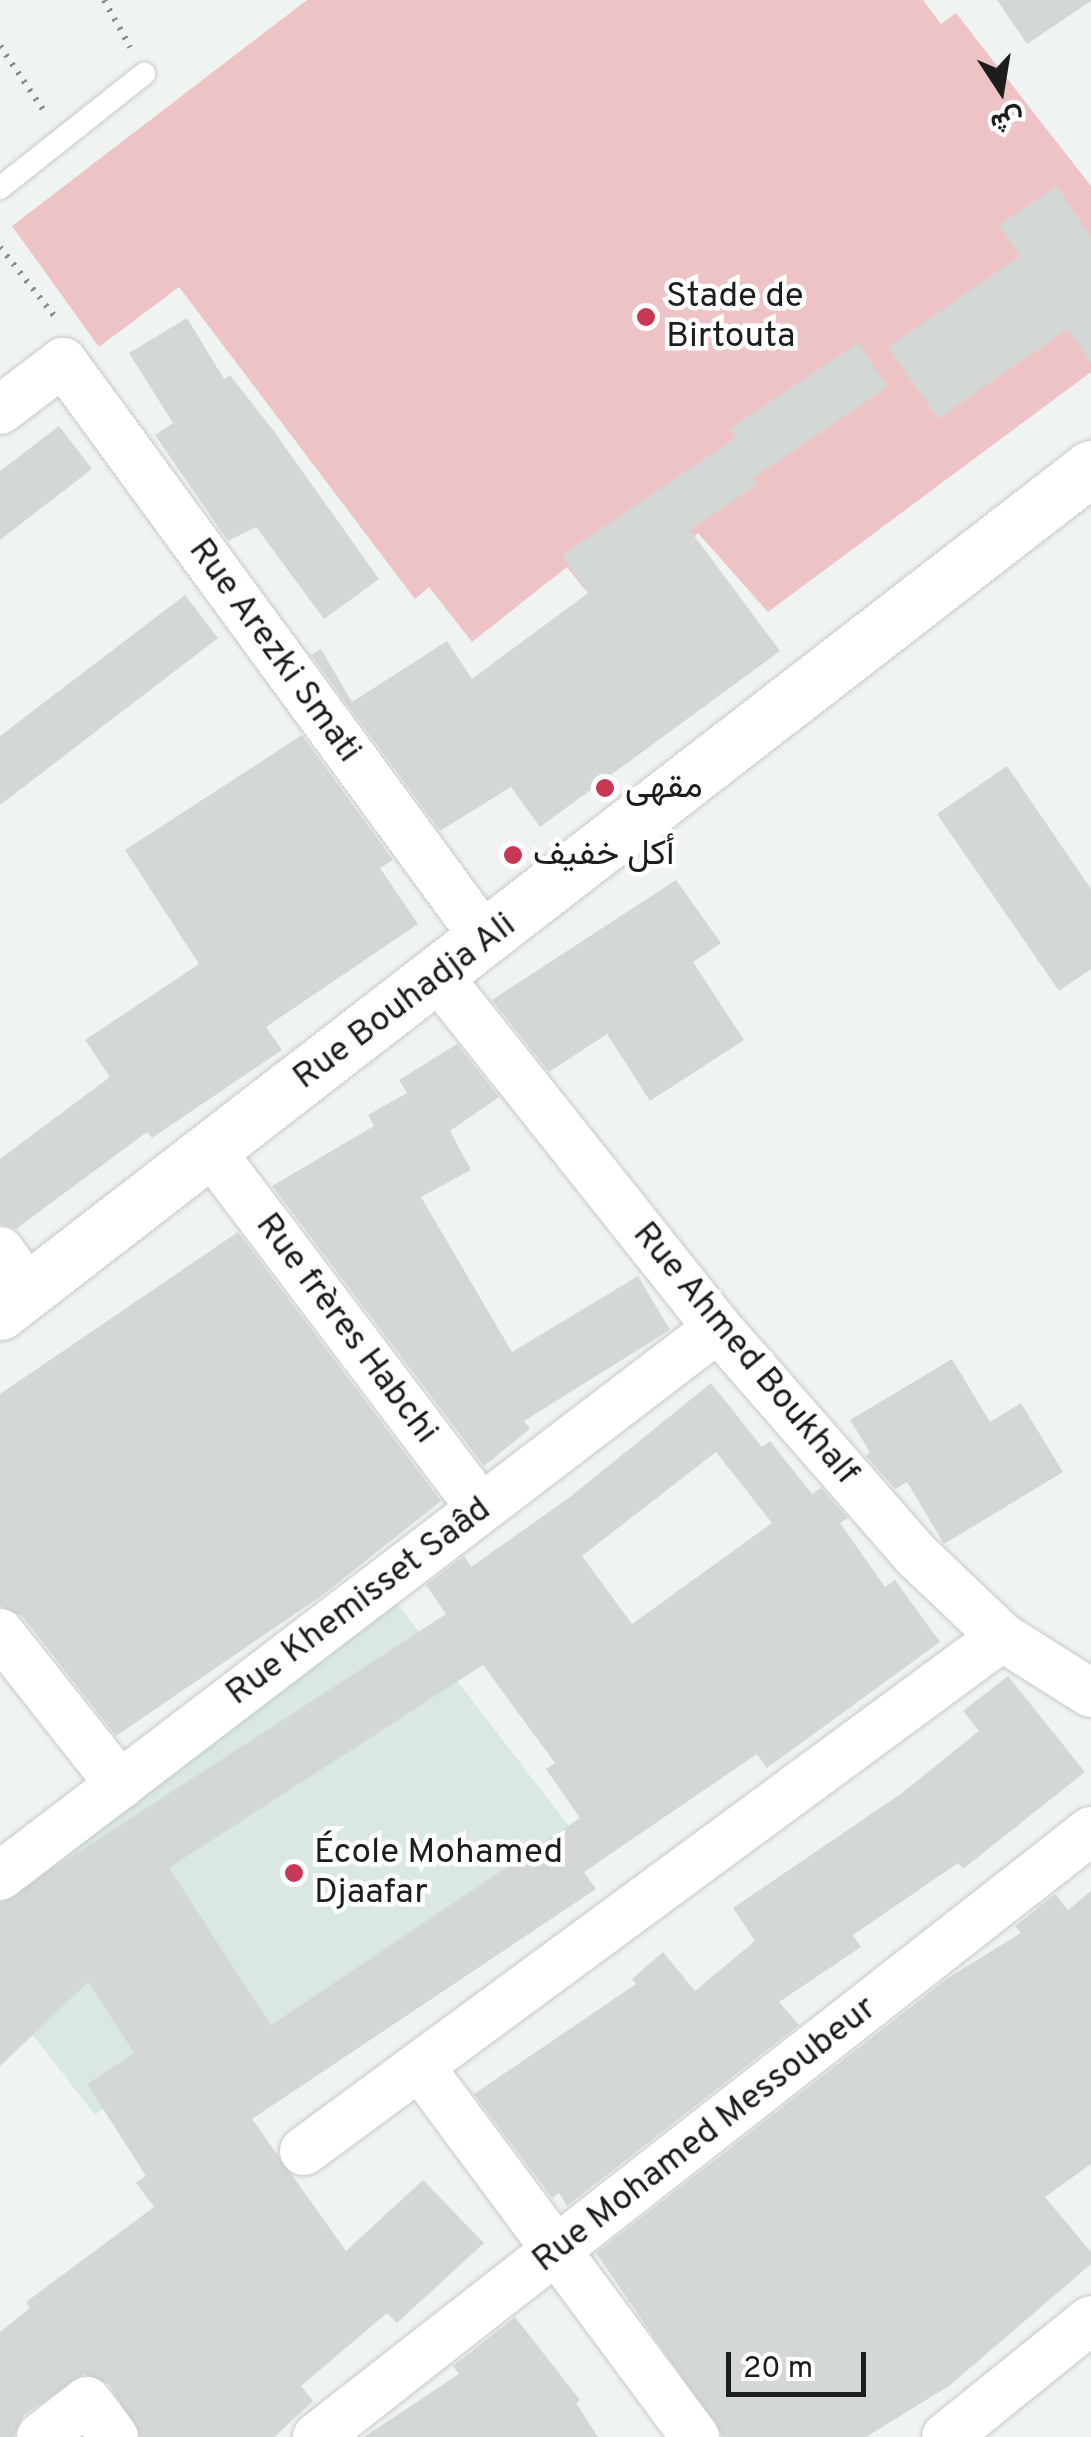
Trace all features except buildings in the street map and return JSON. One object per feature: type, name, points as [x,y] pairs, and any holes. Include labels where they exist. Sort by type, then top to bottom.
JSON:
[{"type":"main road","name":"Rue Bouhadja Ali","points":[[9,1284],[211,1151],[1091,468]]},
{"type":"street","points":[[0,410],[62,362]]},
{"type":"street","name":"Rue Arezki Smati","points":[[62,362],[486,940]]},
{"type":"street","name":"Rue Ahmed Boukhalf","points":[[437,975],[718,1328],[916,1554],[1002,1637],[1091,1692]]},
{"type":"street","name":"Rue frères Habchi","points":[[211,1151],[481,1508]]},
{"type":"street","name":"Rue Khemisset Saâd","points":[[0,1876],[718,1328]]},
{"type":"street","points":[[0,1633],[120,1784]]},
{"type":"street","points":[[304,2152],[1002,1637]]},
{"type":"street","name":"Rue Mohamed Messoubeur","points":[[317,2437],[1091,1831]]},
{"type":"street","points":[[422,2068],[694,2437]]},
{"type":"street","points":[[946,2437],[1091,2320]]},
{"type":"street","points":[[41,2437],[87,2400],[114,2437]]},
{"type":"lane","points":[[0,188],[61,135],[144,74]]},
{"type":"path","points":[[104,0],[144,74]]},
{"type":"path","points":[[0,46],[61,135]]},
{"type":"path","points":[[0,247],[66,331],[62,362]]},
{"type":"shaded area","name":"Stade de Birtouta","points":[[307,0],[923,0],[941,24],[956,13],[1091,186],[1091,372],[768,612],[698,533],[624,596],[610,575],[585,590],[567,567],[472,642],[429,587],[415,599],[179,287],[99,347],[12,226]]},
{"type":"shaded area","name":"École Mohamed Djaafar","points":[[390,1594],[589,1852],[251,2111],[202,2037],[95,2115],[0,1993],[0,1893]]},
{"type":"place","name":"Stade de Birtouta","points":[[646,317]]},
{"type":"place","name":"مقهى","points":[[605,788]]},
{"type":"place","name":"أكل خفيف","points":[[513,855]]},
{"type":"place","name":"École Mohamed Djaafar","points":[[294,1873]]}]
